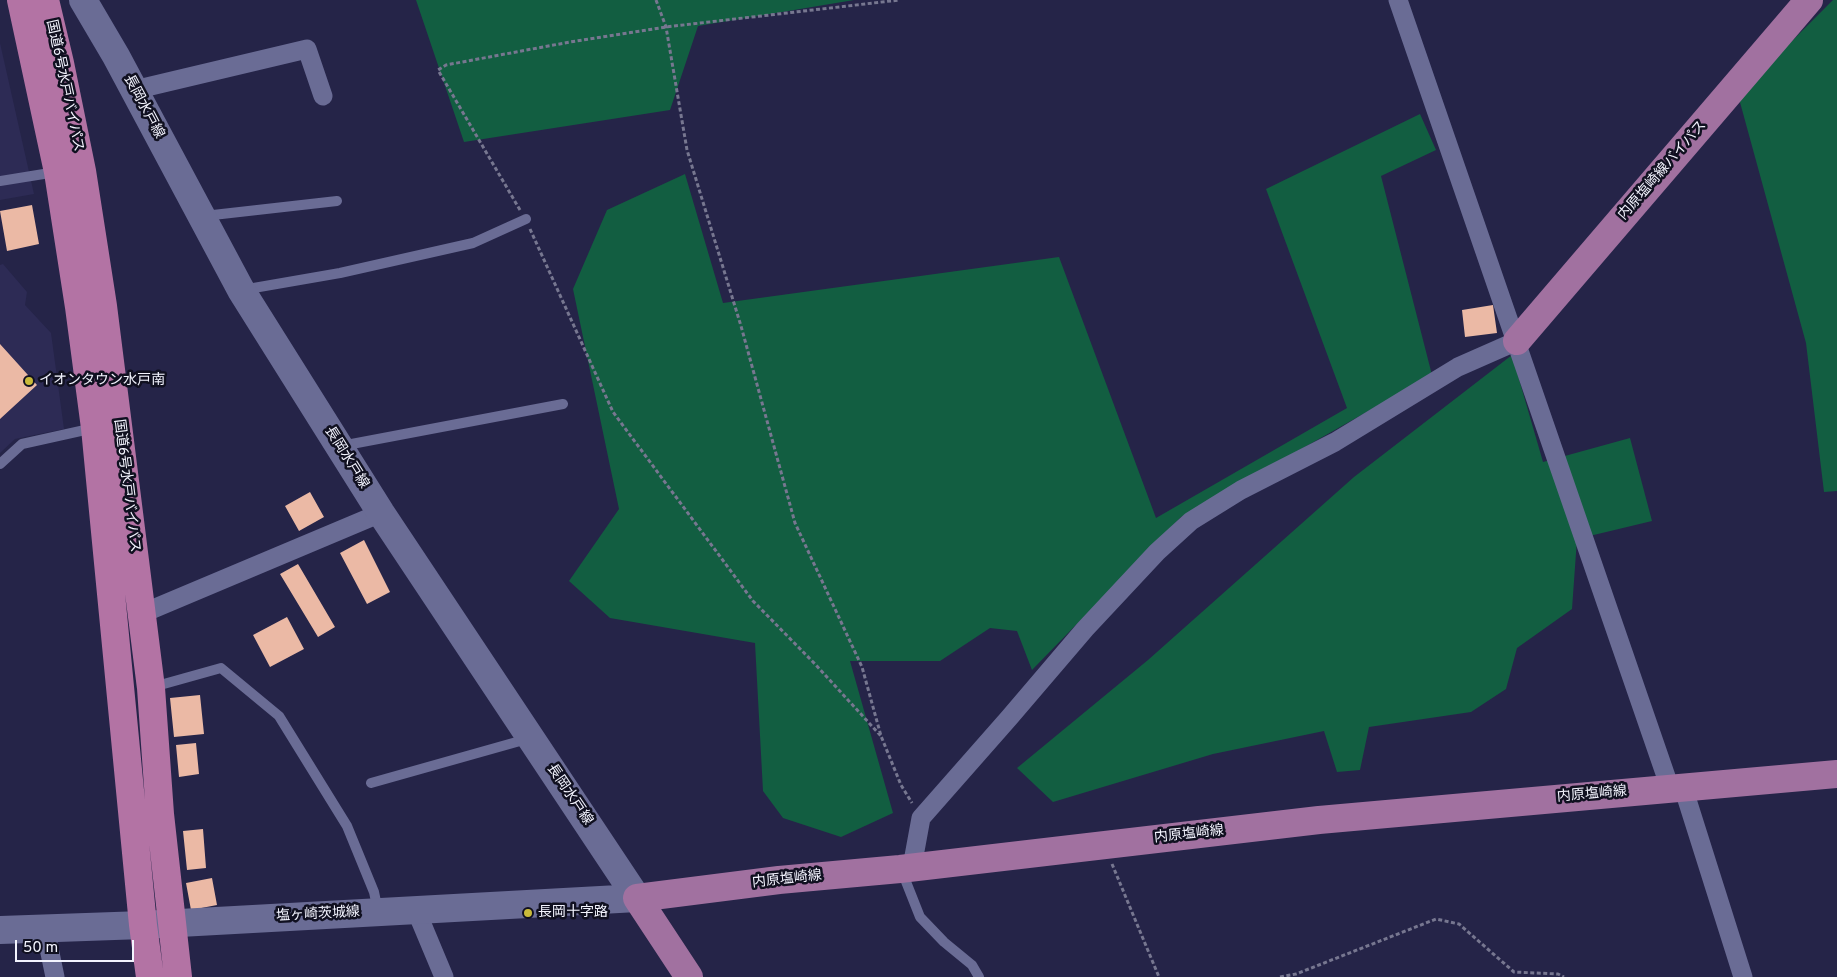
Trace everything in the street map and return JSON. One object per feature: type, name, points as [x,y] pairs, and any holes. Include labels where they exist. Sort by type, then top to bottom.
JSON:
[{"type":"highway","name":"国道6号水戸バイパス","points":[[21,0],[58,172],[79,307],[94,428],[143,925],[150,977]]},
{"type":"highway","name":"国道6号水戸バイパス","points":[[45,0],[82,172],[103,306],[150,688],[160,814],[178,977]]},
{"type":"main road","name":"長岡水戸線","points":[[83,0],[134,90],[241,290],[381,513],[637,898]]},
{"type":"main road","name":"内原塩崎線バイパス","points":[[1517,341],[1810,0]]},
{"type":"main road","name":"内原塩崎線","points":[[637,898],[779,880],[906,868],[1329,819],[1837,774]]},
{"type":"main road","name":"塩ヶ崎茨城線","points":[[0,930],[143,925],[637,898]]},
{"type":"main road","points":[[637,898],[689,977]]},
{"type":"street","points":[[1398,0],[1412,46],[1743,977]]},
{"type":"street","points":[[134,90],[307,49],[323,96]]},
{"type":"street","points":[[906,868],[921,818],[1085,628],[1157,552],[1191,522],[1241,490],[1335,442],[1458,367],[1517,341]]},
{"type":"street","points":[[141,614],[381,513]]},
{"type":"street","points":[[416,910],[444,977]]},
{"type":"street","points":[[45,929],[55,977]]},
{"type":"lane","points":[[0,181],[58,172]]},
{"type":"lane","points":[[201,216],[337,201]]},
{"type":"lane","points":[[241,290],[340,273],[473,243],[526,219]]},
{"type":"lane","points":[[338,446],[563,404]]},
{"type":"lane","points":[[0,464],[22,444],[94,428]]},
{"type":"lane","points":[[150,688],[221,668],[279,716],[347,826],[374,892],[378,912]]},
{"type":"lane","points":[[371,783],[520,741],[532,740]]},
{"type":"lane","points":[[906,868],[920,917],[944,942],[972,965],[979,977]]},
{"type":"path","points":[[656,0],[666,27],[687,150],[742,326],[795,523],[862,667],[881,736],[901,785],[921,818]]},
{"type":"path","points":[[881,736],[815,664],[753,601],[613,412],[526,219],[438,70],[446,65],[561,43],[666,27],[899,0]]},
{"type":"path","points":[[1104,845],[1159,977]]},
{"type":"path","points":[[1280,977],[1296,974],[1436,919],[1459,924],[1514,972],[1558,974],[1564,977]]},
{"type":"shaded area","points":[[0,43],[34,194],[0,200]]},
{"type":"shaded area","name":"イオンタウン水戸南","points":[[3,264],[27,292],[25,305],[51,333],[64,429],[15,439],[0,453],[0,265]]},
{"type":"green space","points":[[416,0],[854,0],[698,26],[670,110],[464,142]]},
{"type":"green space","points":[[1833,0],[1837,0],[1837,491],[1824,492],[1806,343],[1738,95]]},
{"type":"green space","points":[[1420,114],[1436,150],[1381,176],[1432,375],[1181,517],[1032,670],[1017,631],[990,628],[940,661],[850,661],[893,813],[841,837],[783,818],[763,791],[755,643],[610,618],[569,581],[619,509],[573,289],[607,210],[685,174],[723,303],[1059,257],[1156,518],[1347,408],[1266,189]]},
{"type":"green space","points":[[1512,355],[1543,462],[1630,438],[1652,521],[1577,539],[1572,609],[1517,648],[1506,689],[1471,712],[1369,727],[1360,770],[1337,772],[1324,731],[1213,754],[1053,802],[1017,768],[1148,660],[1354,477]]},
{"type":"building","points":[[32,205],[39,244],[7,251],[0,211]]},
{"type":"building","points":[[1493,305],[1497,333],[1465,337],[1462,310]]},
{"type":"building","points":[[0,344],[37,385],[0,419]]},
{"type":"building","points":[[310,492],[324,517],[299,531],[285,506]]},
{"type":"building","points":[[364,540],[390,592],[367,604],[340,553]]},
{"type":"building","points":[[298,564],[335,627],[318,637],[280,574]]},
{"type":"building","points":[[287,617],[304,649],[270,667],[253,635]]},
{"type":"building","points":[[200,695],[204,734],[174,737],[170,698]]},
{"type":"building","points":[[196,743],[199,774],[179,777],[176,745]]},
{"type":"building","points":[[203,829],[206,868],[187,870],[183,831]]},
{"type":"building","points":[[212,878],[217,905],[191,910],[186,883]]},
{"type":"place","name":"イオンタウン水戸南","points":[[29,381]]},
{"type":"place","name":"長岡十字路","points":[[528,913]]}]
